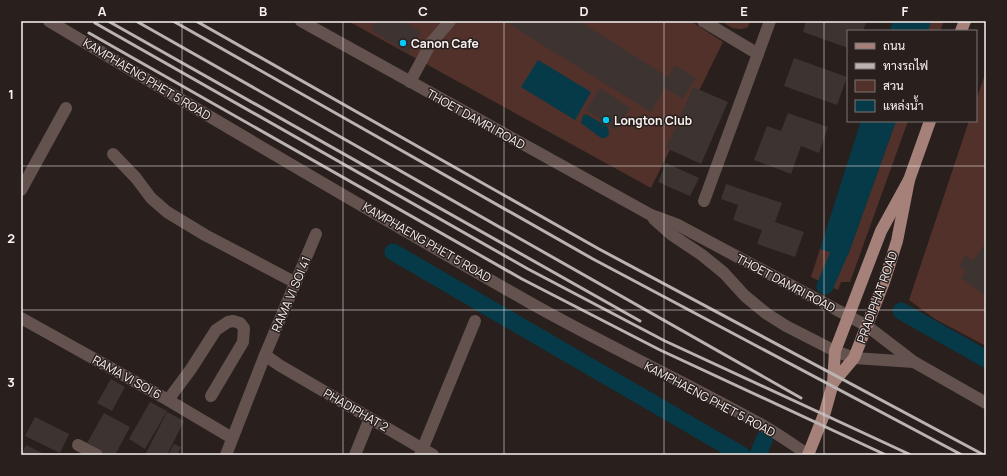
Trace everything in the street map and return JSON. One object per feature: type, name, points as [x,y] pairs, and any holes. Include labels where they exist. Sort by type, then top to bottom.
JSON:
[{"type":"main road","name":"PRADIPHAT ROAD","points":[[833,383],[854,358],[884,282],[897,241],[909,180],[930,122]]},
{"type":"main road","name":"PRADIPHAT ROAD","points":[[808,455],[825,412],[833,383],[835,351],[881,231],[909,180]]},
{"type":"street","name":"KAMPHAENG PHET 5 ROAD","points":[[49,21],[529,302],[628,356],[754,420],[781,436],[808,455]]},
{"type":"street","name":"THOET DAMRI ROAD","points":[[301,21],[651,215],[678,225],[867,326],[914,362],[986,403]]},
{"type":"street","points":[[410,82],[431,43],[450,21]]},
{"type":"street","points":[[703,21],[758,54]]},
{"type":"street","points":[[704,201],[770,21]]},
{"type":"street","points":[[21,190],[66,108]]},
{"type":"street","points":[[113,154],[136,178],[151,198],[167,212],[205,235],[296,283]]},
{"type":"street","name":"THOET DAMRI ROAD","points":[[651,215],[672,235],[702,255],[724,273],[745,296],[767,314],[786,326],[835,351],[854,358],[914,362]]},
{"type":"street","name":"RAMA VI SOI 41","points":[[226,455],[265,355],[316,234]]},
{"type":"street","name":"RAMA VI SOI 6","points":[[21,318],[168,400],[232,438]]},
{"type":"street","points":[[168,400],[191,369],[216,330],[228,322],[233,321],[240,323],[244,328],[243,342],[211,396]]},
{"type":"street","points":[[425,453],[475,321]]},
{"type":"street","name":"PHADIPHAT 2","points":[[265,355],[279,365],[370,418],[425,453]]},
{"type":"street","points":[[355,455],[370,418]]},
{"type":"street","points":[[78,445],[97,455]]},
{"type":"green space","name":"Longton Club","points":[[348,21],[691,21],[723,42],[651,188]]},
{"type":"green space","points":[[721,21],[750,21],[748,27],[737,29]]},
{"type":"green space","points":[[931,21],[944,21],[940,30],[928,30]]},
{"type":"green space","points":[[986,71],[986,346],[935,319],[909,300],[969,122],[977,122],[977,98]]},
{"type":"green space","points":[[896,122],[908,122],[850,282],[841,282],[838,290],[811,277],[820,249],[848,255]]},
{"type":"water","points":[[893,21],[931,21],[928,30],[890,30]]},
{"type":"water","points":[[538,60],[591,92],[575,120],[521,87]]},
{"type":"water","points":[[586,114],[608,127],[609,135],[605,138],[601,138],[581,123],[583,116]]},
{"type":"water","points":[[861,122],[896,122],[848,255],[842,256],[820,249]]},
{"type":"building","name":"Canon Cafe","points":[[376,21],[404,21],[421,32],[408,53],[371,30]]},
{"type":"building","points":[[504,21],[579,21],[668,77],[675,65],[696,78],[683,99],[665,88],[651,112]]},
{"type":"building","points":[[806,21],[866,22],[863,30],[847,30],[847,48],[803,32]]},
{"type":"building","points":[[794,58],[847,77],[837,105],[784,86]]},
{"type":"building","points":[[693,87],[728,102],[701,164],[666,148]]},
{"type":"building","points":[[600,88],[630,108],[616,130],[586,110]]},
{"type":"building","points":[[788,113],[828,127],[819,153],[801,146],[791,174],[754,160],[767,126],[781,131]]},
{"type":"building","points":[[666,163],[699,178],[690,196],[658,182]]},
{"type":"building","points":[[726,184],[782,203],[775,222],[804,232],[795,257],[757,244],[762,230],[733,220],[738,205],[721,199]]},
{"type":"building","points":[[986,242],[986,296],[961,278],[966,271],[959,266],[966,255],[973,261]]},
{"type":"building","points":[[111,379],[125,387],[112,411],[97,403]]},
{"type":"building","points":[[150,402],[167,411],[145,449],[129,439]]},
{"type":"building","points":[[167,412],[184,421],[167,455],[145,455]]},
{"type":"building","points":[[104,413],[130,427],[115,455],[107,455],[87,443]]},
{"type":"building","points":[[35,417],[69,434],[60,453],[25,436]]},
{"type":"building","points":[[174,444],[181,447],[177,455],[168,455]]},
{"type":"building","points":[[26,445],[42,453],[41,455],[21,455]]},
{"type":"waterway","points":[[825,286],[838,256],[845,234]]},
{"type":"waterway","points":[[393,252],[742,455]]},
{"type":"waterway","points":[[901,311],[986,359]]},
{"type":"waterway","points":[[758,455],[765,438]]},
{"type":"railway","points":[[108,21],[640,321]]},
{"type":"railway","points":[[136,21],[801,398]]},
{"type":"railway","points":[[173,21],[593,259],[962,455]]},
{"type":"railway","points":[[196,21],[599,249],[984,455]]},
{"type":"railway","points":[[95,23],[528,269],[665,341],[911,455]]},
{"type":"railway","points":[[89,33],[522,279],[660,350],[886,455]]},
{"type":"place","name":"Canon Cafe","points":[[403,43]]},
{"type":"place","name":"Longton Club","points":[[606,120]]}]
